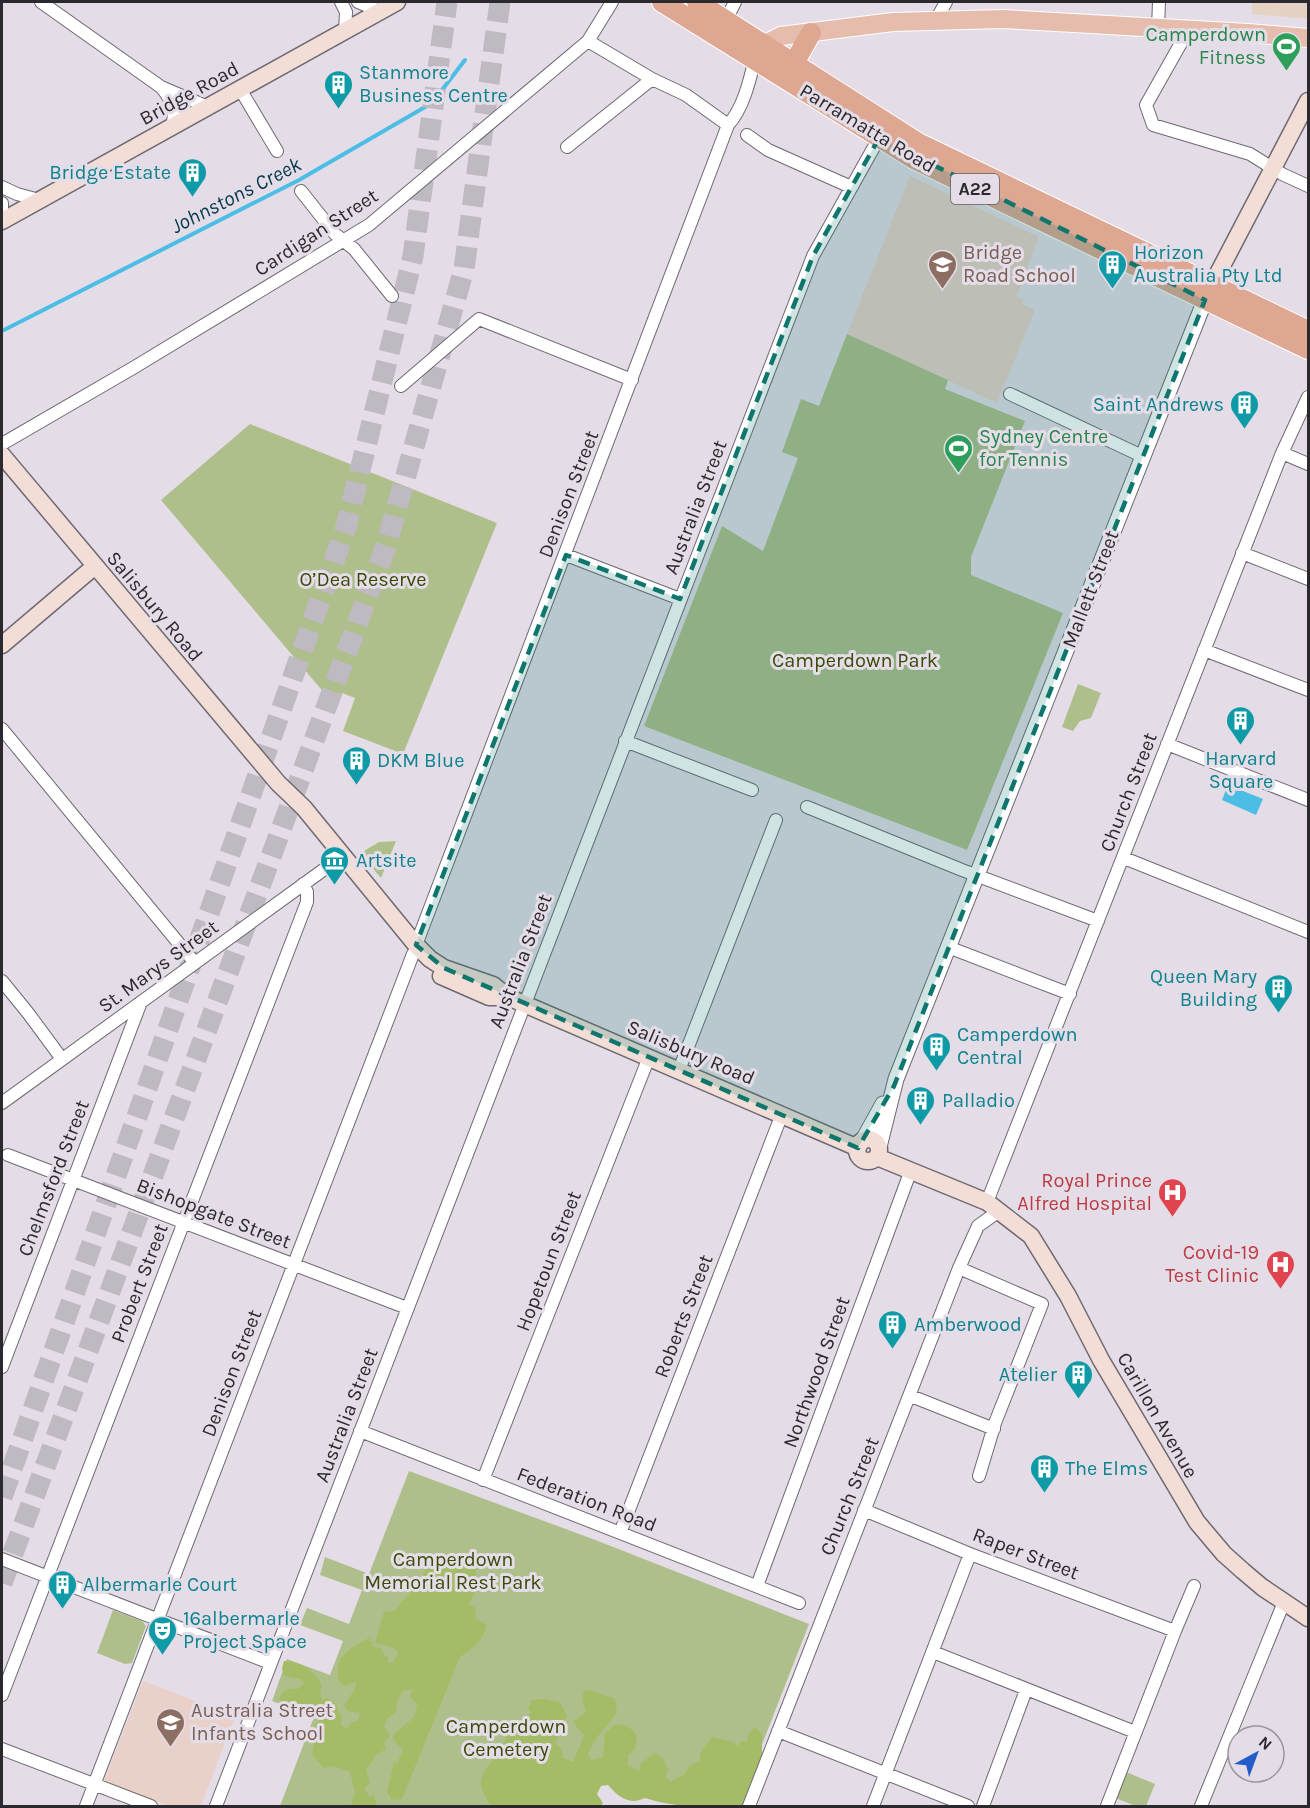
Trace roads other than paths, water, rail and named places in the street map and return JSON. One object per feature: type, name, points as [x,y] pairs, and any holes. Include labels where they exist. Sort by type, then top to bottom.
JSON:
[{"type":"highway","name":"Parramatta Road","points":[[662,2],[760,51],[794,63],[918,143],[1209,292],[1308,349]]},
{"type":"highway","name":"Parramatta Road","points":[[697,2],[726,20],[760,51],[879,138],[945,174],[1209,292],[1308,331]]},
{"type":"highway","points":[[794,63],[811,33]]},
{"type":"main road","name":"Bridge Road","points":[[2,221],[397,2]]},
{"type":"main road","points":[[760,51],[777,37],[893,22],[936,20],[1003,19],[1308,38]]},
{"type":"main road","name":"Mallett Street","points":[[1209,292],[1308,101]]},
{"type":"main road","name":"Salisbury Road","points":[[2,455],[278,783],[304,808],[415,950]]},
{"type":"main road","points":[[2,645],[94,566]]},
{"type":"main road","name":"Salisbury Road","points":[[278,783],[288,802],[415,950],[444,968],[493,986],[508,997],[524,1004],[860,1145],[859,1154],[864,1160],[871,1160],[878,1152]]},
{"type":"main road","points":[[878,1152],[911,1170],[993,1206]]},
{"type":"main road","name":"Carillon Avenue","points":[[993,1206],[1038,1244],[1101,1360],[1197,1522],[1224,1554],[1262,1587],[1308,1618]]},
{"type":"street","points":[[41,2],[161,87],[208,107]]},
{"type":"street","points":[[341,2],[346,12],[345,31]]},
{"type":"street","points":[[358,2],[380,11]]},
{"type":"street","name":"Cardigan Street","points":[[2,444],[133,368],[369,225],[588,41],[612,2]]},
{"type":"street","points":[[726,20],[735,2]]},
{"type":"street","points":[[936,20],[946,2]]},
{"type":"street","points":[[1158,28],[1159,2]]},
{"type":"street","points":[[1181,29],[1181,43],[1146,105],[1153,125],[1250,154],[1308,186]]},
{"type":"street","points":[[588,41],[686,95],[728,125]]},
{"type":"street","name":"Denison Street","points":[[86,1806],[633,380],[728,125],[735,117],[760,51]]},
{"type":"street","points":[[567,147],[652,78]]},
{"type":"street","points":[[161,87],[174,107],[174,121],[171,127]]},
{"type":"street","points":[[240,89],[276,151]]},
{"type":"street","points":[[747,135],[768,150],[851,187]]},
{"type":"street","name":"Australia Street","points":[[216,1806],[813,256],[879,138]]},
{"type":"street","points":[[2,187],[39,200]]},
{"type":"street","points":[[301,191],[334,234],[354,249],[392,296]]},
{"type":"street","points":[[2,203],[2,212]]},
{"type":"street","name":"Mallett Street","points":[[878,1152],[894,1086],[1142,456],[1209,292]]},
{"type":"street","points":[[401,386],[479,319],[633,380]]},
{"type":"street","points":[[1010,394],[1142,456]]},
{"type":"street","name":"Church Street","points":[[749,1806],[864,1510],[911,1396],[959,1268],[978,1226],[993,1206],[1098,921],[1282,453],[1308,397]]},
{"type":"street","points":[[1282,453],[1308,464]]},
{"type":"street","points":[[1242,553],[1308,579]]},
{"type":"street","points":[[566,555],[680,599]]},
{"type":"street","points":[[1204,650],[1308,690]]},
{"type":"street","points":[[2,729],[195,963]]},
{"type":"street","points":[[625,741],[752,790]]},
{"type":"street","points":[[1167,744],[1308,800]]},
{"type":"street","points":[[807,807],[977,876],[1098,921]]},
{"type":"street","points":[[679,1070],[776,820]]},
{"type":"street","points":[[1124,858],[1308,932]]},
{"type":"street","name":"St. Marys Street","points":[[2,1103],[337,860]]},
{"type":"street","name":"Probert Street","points":[[2,1695],[307,902],[307,892],[303,884]]},
{"type":"street","points":[[948,947],[1070,993]]},
{"type":"street","points":[[2,981],[62,1059]]},
{"type":"street","name":"Chelmsford Street","points":[[2,1367],[141,1002]]},
{"type":"street","name":"Hopetoun Street","points":[[483,1480],[649,1057]]},
{"type":"street","name":"Mallett Street","points":[[860,1145],[894,1086]]},
{"type":"street","name":"Roberts Street","points":[[620,1533],[782,1114]]},
{"type":"street","name":"Bishopgate Street","points":[[8,1155],[407,1308]]},
{"type":"street","name":"Northwood Street","points":[[757,1586],[911,1170]]},
{"type":"street","points":[[959,1268],[1042,1304],[979,1476]]},
{"type":"street","points":[[911,1396],[994,1430]]},
{"type":"street","name":"Federation Road","points":[[360,1431],[799,1603]]},
{"type":"street","name":"Raper Street","points":[[864,1510],[970,1554],[1174,1631]]},
{"type":"street","points":[[873,1806],[970,1554]]},
{"type":"street","points":[[2,1559],[270,1663]]},
{"type":"street","points":[[1107,1806],[1174,1631],[1194,1586]]},
{"type":"street","points":[[1201,1806],[1284,1602]]},
{"type":"street","points":[[933,1652],[1135,1732]]},
{"type":"street","points":[[982,1806],[1026,1690]]},
{"type":"street","points":[[778,1731],[968,1806]]},
{"type":"street","points":[[2,1749],[151,1806]]},
{"type":"water","points":[[1228,785],[1263,799],[1256,815],[1222,800]]},
{"type":"waterway","name":"Johnstons Creek","points":[[2,331],[299,180],[432,103],[465,60]]},
{"type":"tunnel","points":[[2,1497],[346,527],[413,256],[447,2]]},
{"type":"tunnel","points":[[2,1583],[386,546],[464,269],[500,2]]},
{"type":"place","name":"Camperdown Fitness","points":[[1287,72]]},
{"type":"place","name":"Stanmore Business Centre","points":[[338,110]]},
{"type":"place","name":"Bridge Estate","points":[[192,198]]},
{"type":"place","name":"Bridge Road School","points":[[942,290]]},
{"type":"place","name":"Horizon Australia Pty Ltd","points":[[1113,290]]},
{"type":"place","name":"Saint Andrews","points":[[1245,430]]},
{"type":"place","name":"Sydney Centre for Tennis","points":[[958,474]]},
{"type":"place","name":"Harvard Square","points":[[1241,746]]},
{"type":"place","name":"DKM Blue","points":[[356,786]]},
{"type":"place","name":"Artsite","points":[[335,886]]},
{"type":"place","name":"Queen Mary Building","points":[[1278,1014]]},
{"type":"place","name":"Camperdown Central","points":[[936,1072]]},
{"type":"place","name":"Palladio","points":[[921,1126]]},
{"type":"place","name":"Royal Prince Alfred Hospital","points":[[1173,1218]]},
{"type":"place","name":"Covid-19 Test Clinic","points":[[1280,1290]]},
{"type":"place","name":"Amberwood","points":[[893,1350]]},
{"type":"place","name":"Atelier","points":[[1078,1400]]},
{"type":"place","name":"The Elms","points":[[1044,1494]]},
{"type":"place","name":"Albermarle Court","points":[[62,1610]]},
{"type":"place","name":"16albermarle Project Space","points":[[162,1656]]},
{"type":"place","name":"Australia Street Infants School","points":[[170,1748]]},
{"type":"park label","name":"O’Dea Reserve","points":[[363,579]]},
{"type":"park label","name":"Camperdown Park","points":[[855,660]]},
{"type":"park label","name":"Camperdown Memorial Rest Park","points":[[453,1570]]},
{"type":"park label","name":"Camperdown Cemetery","points":[[506,1738]]}]
